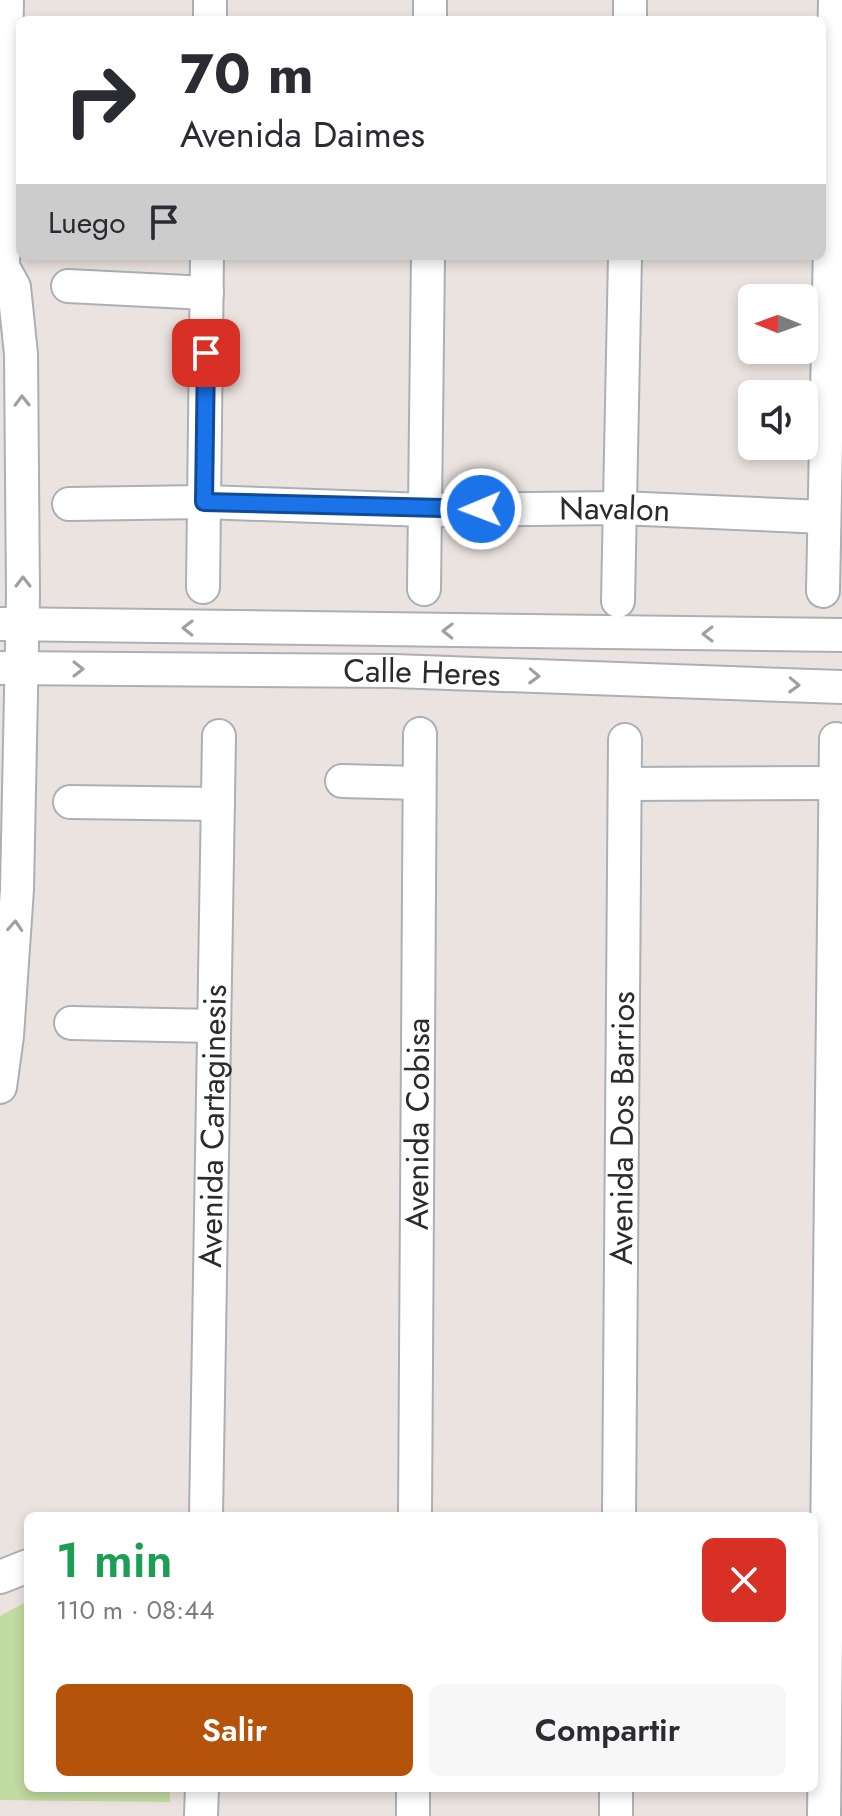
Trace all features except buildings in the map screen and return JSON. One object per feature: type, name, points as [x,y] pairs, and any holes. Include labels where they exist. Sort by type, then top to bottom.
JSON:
[{"type":"street","points":[[0,1087],[7,1036],[17,889],[11,625],[21,354],[14,287],[1,270],[7,0]]},
{"type":"street","points":[[823,591],[835,0]]},
{"type":"street","points":[[203,587],[207,260]]},
{"type":"street","points":[[424,589],[428,260]]},
{"type":"street","points":[[618,601],[625,260]]},
{"type":"street","points":[[68,286],[207,293]]},
{"type":"street","name":"Navalon","points":[[69,504],[204,502],[425,510],[620,508],[824,517]]},
{"type":"street","name":"Calle Heres","points":[[11,625],[842,635]]},
{"type":"street","name":"Calle Heres","points":[[11,668],[394,671],[842,687]]},
{"type":"street","name":"Avenida Cobisa","points":[[415,1512],[420,734]]},
{"type":"street","name":"Avenida Cartaginesis","points":[[206,1512],[219,736]]},
{"type":"street","points":[[824,1816],[836,739]]},
{"type":"street","name":"Avenida Dos Barrios","points":[[619,1512],[625,740]]},
{"type":"street","points":[[342,781],[419,783]]},
{"type":"street","points":[[625,784],[836,783]]},
{"type":"street","points":[[70,802],[218,804]]},
{"type":"street","points":[[71,1023],[214,1026]]},
{"type":"street","points":[[0,1577],[24,1568]]},
{"type":"street","points":[[201,1816],[202,1792]]},
{"type":"street","points":[[413,1792],[413,1816]]},
{"type":"street","points":[[616,1792],[616,1816]]},
{"type":"green space","points":[[24,1603],[24,1792],[170,1792],[170,1802],[0,1800],[0,1616]]},
{"type":"route","points":[[206,353],[204,502],[425,510],[481,509]]}]
